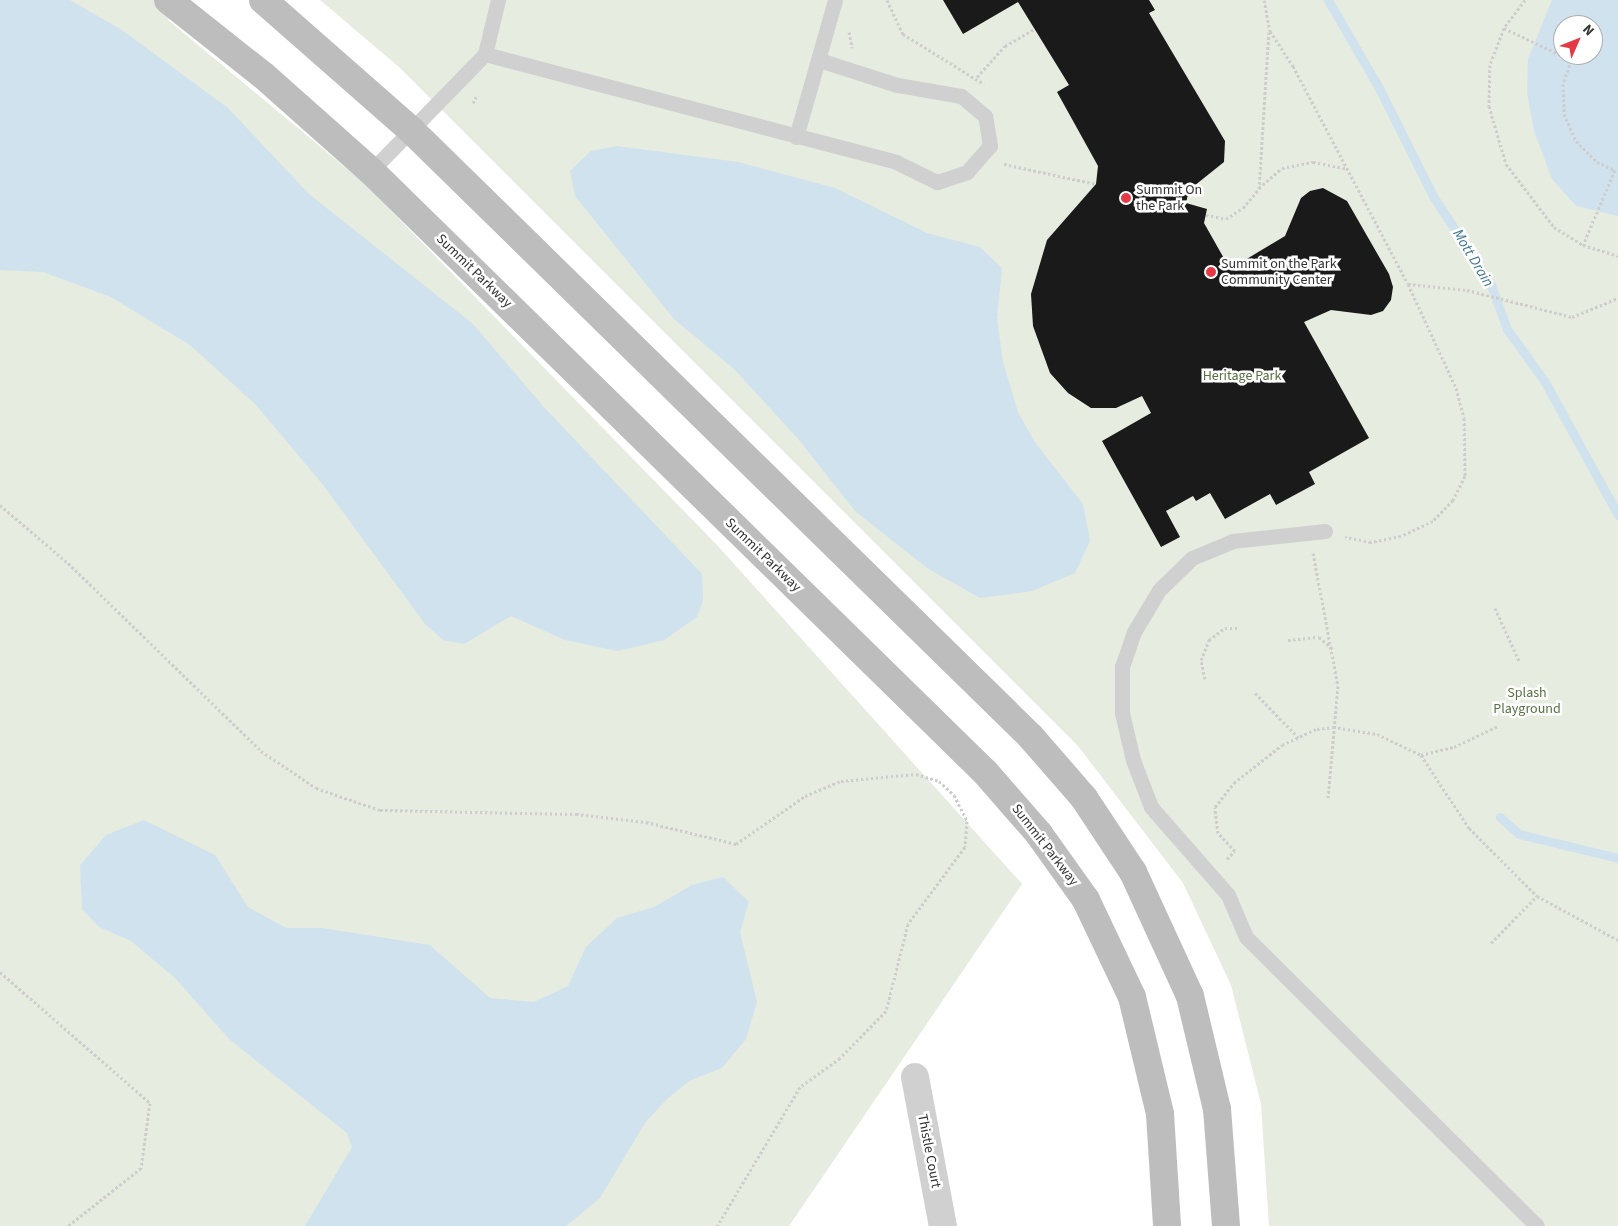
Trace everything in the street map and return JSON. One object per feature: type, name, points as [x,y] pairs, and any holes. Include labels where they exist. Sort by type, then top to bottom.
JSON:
[{"type":"street","name":"Summit Parkway","points":[[168,0],[264,76],[371,171],[985,772],[1058,858],[1112,948],[1145,1040],[1160,1114],[1167,1226]]},
{"type":"street","points":[[263,0],[411,130],[1031,738],[1084,798],[1133,872],[1190,996],[1217,1109],[1226,1226]]},
{"type":"street","name":"Thistle Court","points":[[915,1077],[943,1226]]},
{"type":"lane","points":[[371,171],[486,54],[498,0]]},
{"type":"lane","points":[[796,137],[835,0]]},
{"type":"lane","points":[[486,54],[896,162],[937,182],[967,172],[990,146],[985,116],[961,96],[897,85],[819,60]]},
{"type":"lane","points":[[1325,531],[1308,530],[1233,541],[1192,558],[1159,590],[1134,632],[1122,666],[1122,714],[1133,760],[1151,807],[1228,895],[1246,938],[1537,1226]]},
{"type":"path","points":[[1259,189],[1270,31],[1264,0]]},
{"type":"path","points":[[1525,0],[1504,28],[1490,65],[1489,106],[1506,164],[1554,227],[1582,245],[1618,256]]},
{"type":"path","points":[[849,24],[850,46],[856,52]]},
{"type":"path","points":[[1504,28],[1571,60],[1563,84],[1564,114],[1576,142],[1597,162],[1616,170],[1582,245]]},
{"type":"path","points":[[977,77],[1005,46],[1034,29]]},
{"type":"path","points":[[1270,31],[1293,66],[1345,168],[1408,284],[1456,388],[1464,418],[1465,476],[1453,500],[1433,522],[1401,536],[1371,542],[1325,531]]},
{"type":"path","points":[[950,72],[967,71]]},
{"type":"path","points":[[1206,215],[1226,219],[1243,208],[1259,189],[1282,168],[1313,162],[1345,168]]},
{"type":"path","points":[[1003,164],[1096,184]]},
{"type":"path","points":[[1408,284],[1467,290],[1572,317],[1618,298]]},
{"type":"path","points":[[0,506],[68,563],[261,751],[316,788],[380,810],[576,814],[646,822],[736,844],[805,796],[841,781],[916,774],[940,781],[954,795],[967,820],[965,847],[908,924],[886,1011],[840,1058],[800,1087],[717,1226]]},
{"type":"path","points":[[1308,530],[1333,649],[1338,686],[1328,798]]},
{"type":"path","points":[[1495,608],[1519,661]]},
{"type":"path","points":[[1205,680],[1201,660],[1209,640],[1225,628],[1240,628]]},
{"type":"path","points":[[1288,640],[1319,637],[1333,649]]},
{"type":"path","points":[[1255,693],[1298,737]]},
{"type":"path","points":[[1421,755],[1454,747],[1498,726]]},
{"type":"path","points":[[1227,859],[1235,851],[1218,833],[1215,807],[1234,783],[1298,737],[1333,727],[1377,734],[1421,755],[1470,828],[1537,896],[1618,940]]},
{"type":"path","points":[[1491,944],[1537,896]]},
{"type":"path","points":[[0,972],[150,1103],[141,1168],[68,1226]]},
{"type":"green space","points":[[0,0],[183,0],[168,20],[364,183],[716,544],[1022,884],[789,1226],[0,1226]]},
{"type":"green space","name":"Heritage Park","points":[[320,0],[1618,0],[1618,1226],[1269,1226],[1261,1104],[1231,985],[1183,883],[1078,746],[399,67]]},
{"type":"water","points":[[0,0],[70,0],[122,30],[228,108],[309,194],[473,324],[542,405],[702,574],[703,601],[697,617],[664,640],[618,651],[565,640],[511,616],[464,644],[443,640],[425,624],[324,486],[256,405],[190,345],[111,297],[43,272],[0,270]]},
{"type":"water","points":[[1552,0],[1618,0],[1618,216],[1576,206],[1552,179],[1534,131],[1527,93],[1528,59]]},
{"type":"water","points":[[617,146],[738,162],[835,188],[927,233],[980,247],[1002,268],[997,318],[1003,362],[1018,412],[1034,441],[1083,504],[1090,541],[1075,573],[1032,591],[980,598],[927,568],[855,511],[799,440],[735,370],[674,319],[575,196],[570,171],[591,151]]},
{"type":"water","points":[[144,820],[215,855],[248,907],[286,928],[322,928],[430,945],[490,998],[534,1002],[568,986],[586,947],[617,918],[654,907],[692,885],[723,877],[749,902],[740,932],[757,1002],[746,1039],[722,1068],[689,1081],[667,1099],[645,1123],[600,1198],[566,1226],[305,1226],[352,1147],[347,1133],[229,1039],[175,978],[131,941],[99,927],[82,909],[80,865],[106,835]]},
{"type":"building","name":"Summit on the Park Community Center","points":[[943,0],[1149,0],[1155,10],[1149,13],[1225,141],[1224,162],[1189,190],[1186,203],[1207,209],[1204,223],[1230,269],[1285,236],[1301,198],[1310,191],[1323,188],[1347,201],[1389,274],[1393,287],[1391,300],[1383,311],[1371,315],[1331,310],[1304,322],[1369,438],[1309,472],[1315,484],[1276,505],[1270,494],[1225,519],[1210,493],[1196,501],[1193,496],[1166,511],[1180,537],[1161,547],[1102,441],[1151,413],[1142,396],[1116,408],[1091,408],[1068,393],[1050,373],[1033,326],[1031,294],[1047,240],[1096,184],[1098,166],[1057,92],[1069,85],[1018,2],[963,34]]},
{"type":"waterway","name":"Mott Drain","points":[[1328,0],[1379,88],[1433,196],[1491,285],[1507,329],[1545,382],[1618,515]]},
{"type":"waterway","points":[[1500,817],[1519,834],[1618,858]]},
{"type":"place","name":"Summit On the Park","points":[[1126,198]]},
{"type":"place","name":"Summit on the Park Community Center","points":[[1211,272]]},
{"type":"park label","name":"Splash Playground","points":[[1527,702]]}]
